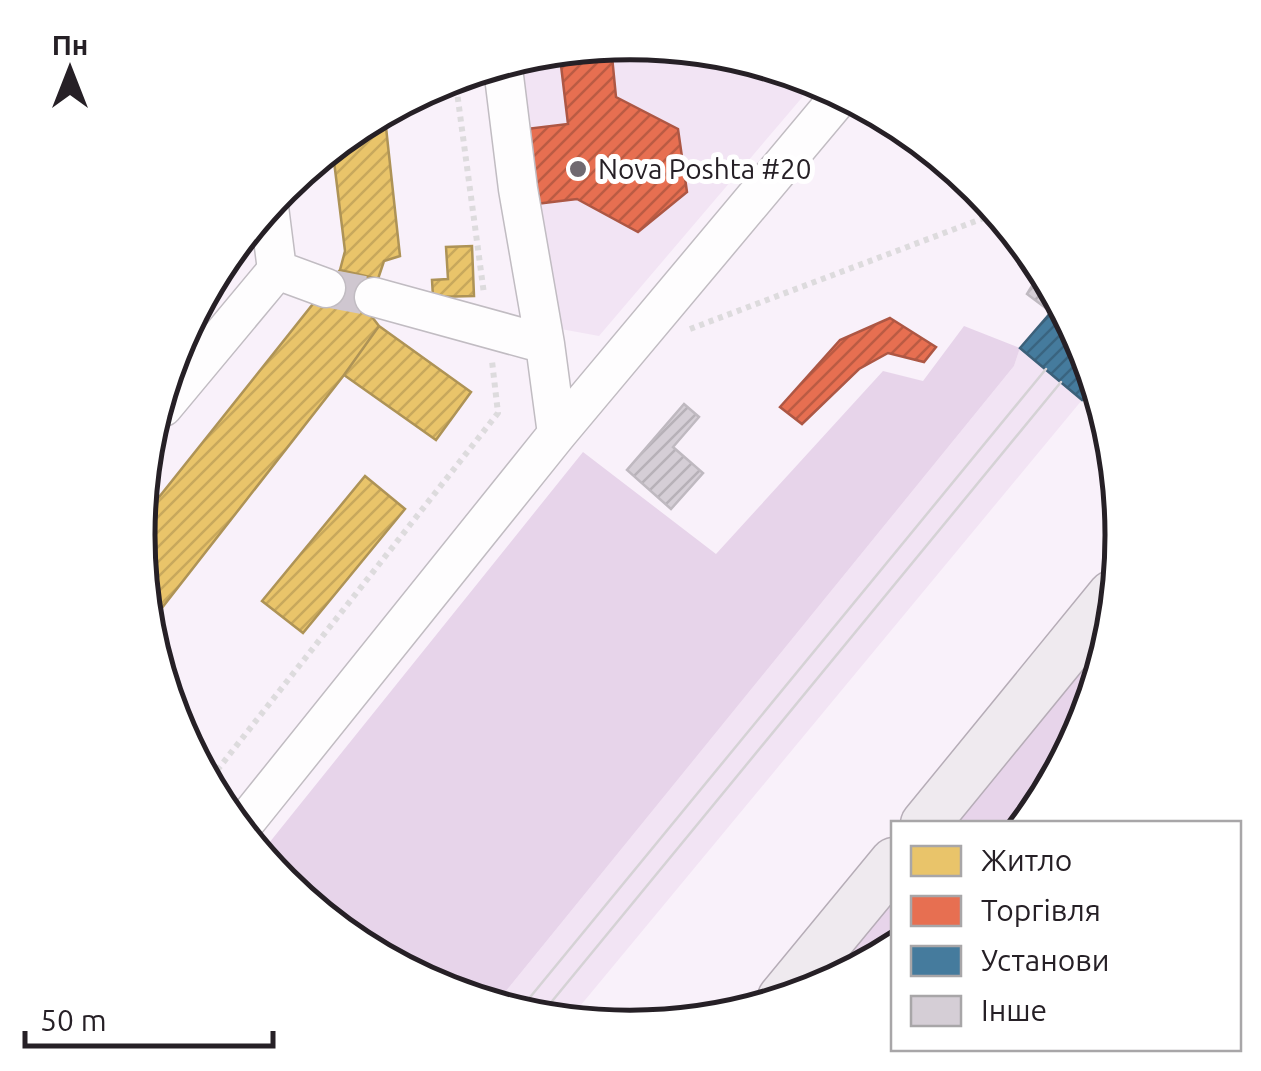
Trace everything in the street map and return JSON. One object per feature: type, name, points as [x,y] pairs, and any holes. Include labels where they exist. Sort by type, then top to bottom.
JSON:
[{"type":"main road","points":[[927,821],[1100,610]]},
{"type":"main road","points":[[796,981],[891,866]]},
{"type":"street","points":[[504,77],[518,189],[546,344],[556,434]]},
{"type":"street","points":[[249,819],[556,434],[832,105]]},
{"type":"street","points":[[178,389],[277,270],[271,224]]},
{"type":"street","points":[[277,270],[326,288]]},
{"type":"street","points":[[374,297],[546,344]]},
{"type":"path","points":[[217,770],[498,414],[457,93]]},
{"type":"path","points":[[680,333],[985,219]]},
{"type":"shaded area","points":[[599,61],[662,61],[754,76],[805,94],[599,336],[550,327],[511,75]]},
{"type":"shaded area","points":[[964,326],[1020,348],[1014,366],[504,994],[420,962],[366,931],[317,893],[269,844],[583,452],[716,554],[883,371],[923,381]]},
{"type":"shaded area","points":[[1020,348],[1082,400],[578,1008],[504,994],[1014,366]]},
{"type":"shaded area","points":[[1100,610],[1090,659],[1070,717],[1042,773],[1011,821],[927,821]]},
{"type":"shaded area","points":[[891,864],[891,933],[841,962],[796,981]]},
{"type":"building: Житло","points":[[386,128],[400,256],[384,261],[378,279],[340,270],[345,251],[334,164]]},
{"type":"building: Житло","points":[[472,246],[474,296],[433,297],[432,280],[448,279],[446,247]]},
{"type":"building: Житло","points":[[340,270],[378,279],[369,313],[379,326],[161,609],[156,567],[156,500]]},
{"type":"building: Житло","points":[[379,326],[471,392],[436,440],[344,375]]},
{"type":"building: Житло","points":[[365,476],[405,509],[303,633],[262,601]]},
{"type":"building: Торгівля","points":[[612,61],[616,97],[678,129],[687,192],[638,232],[577,199],[535,204],[526,129],[568,124],[561,65]]},
{"type":"building: Торгівля","points":[[890,318],[936,347],[924,362],[888,353],[859,369],[802,424],[780,407],[840,340]]},
{"type":"building: Установи","points":[[1050,313],[1085,396],[1082,400],[1020,348]]},
{"type":"building: Інше","points":[[1033,284],[1049,310],[1027,294]]},
{"type":"building: Інше","points":[[684,404],[699,417],[673,447],[703,473],[671,509],[627,470]]},
{"type":"tunnel","points":[[326,288],[374,297]]},
{"type":"tram line","points":[[528,1000],[1046,369]]},
{"type":"tram line","points":[[550,1004],[1061,382]]},
{"type":"place","name":"Nova Poshta #20","points":[[578,169]]}]
